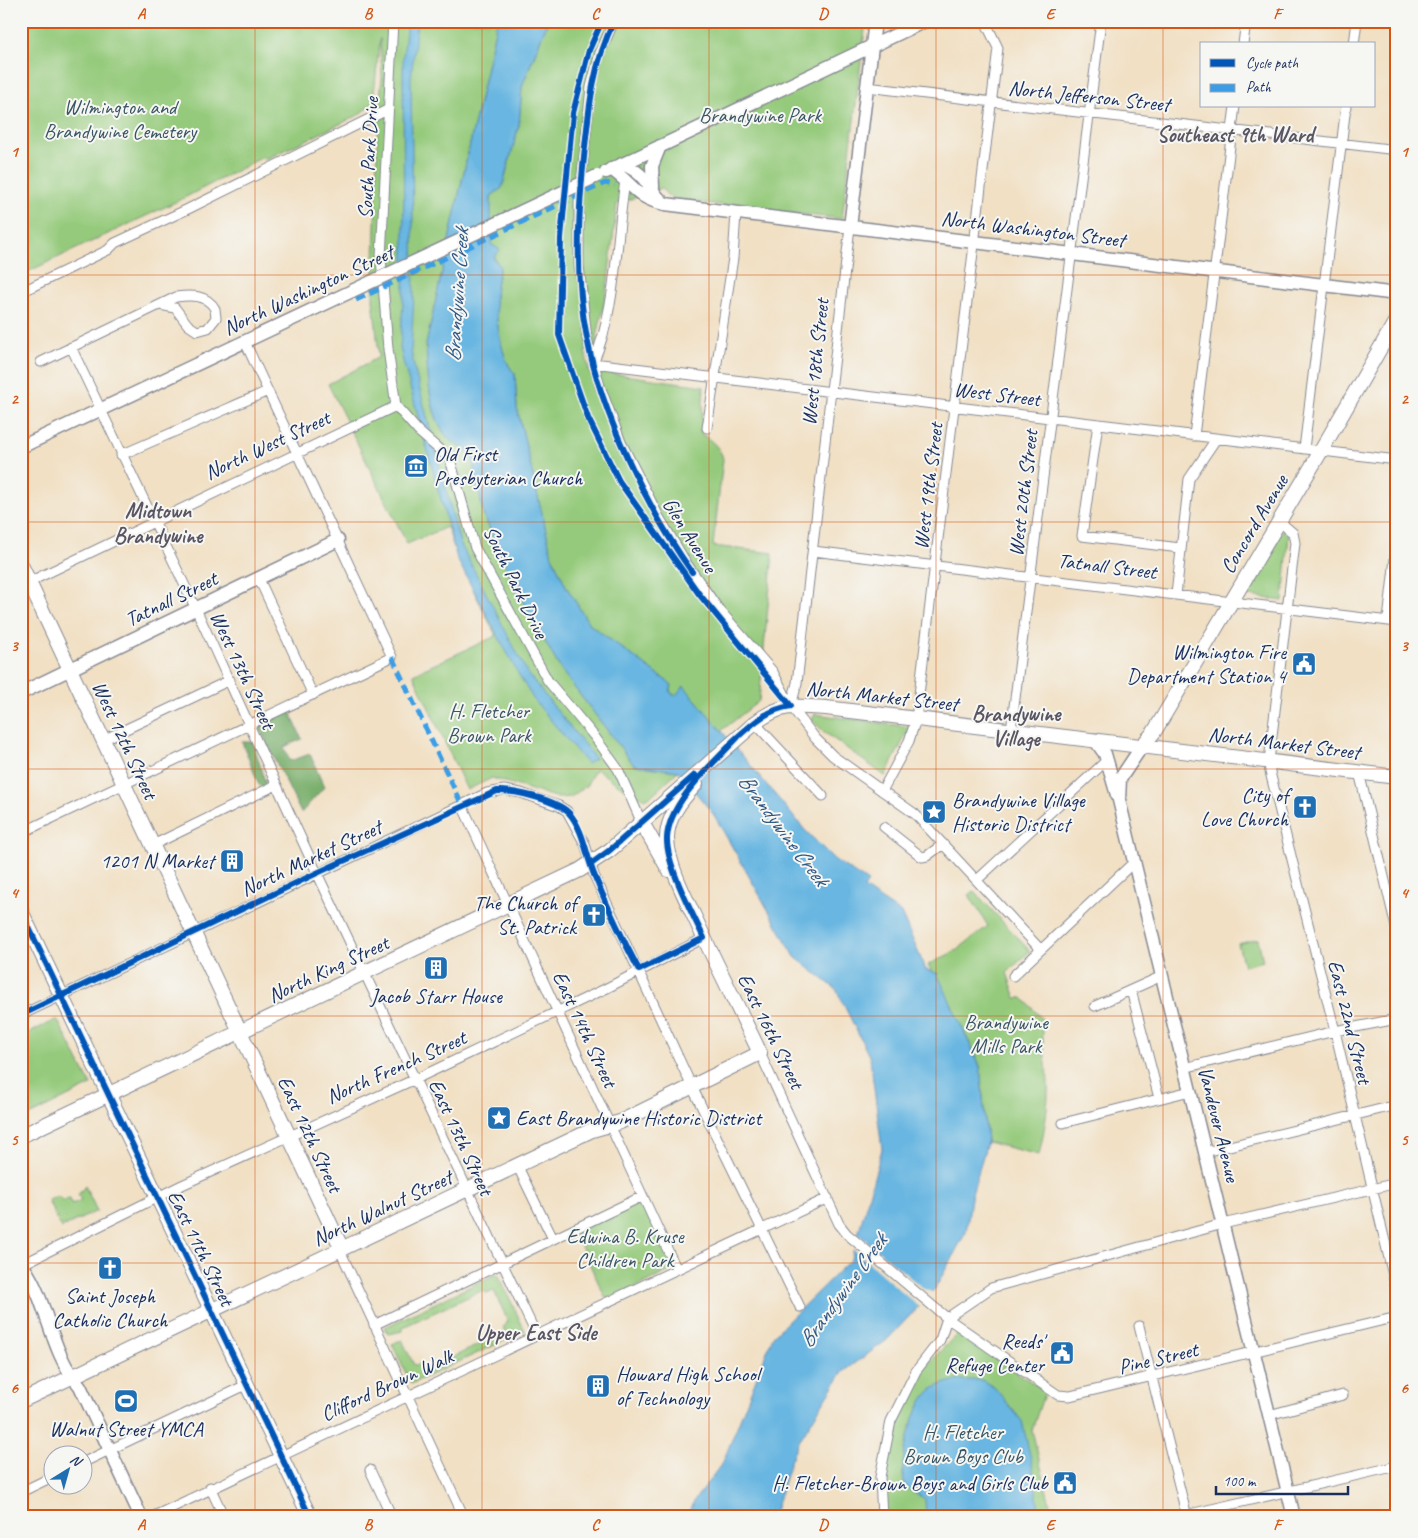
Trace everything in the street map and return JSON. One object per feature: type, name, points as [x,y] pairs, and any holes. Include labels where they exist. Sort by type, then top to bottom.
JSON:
[{"type":"main road","name":"Concord Avenue","points":[[1142,746],[1154,732],[1397,319]]},
{"type":"main road","name":"West 12th Street","points":[[21,565],[25,585],[70,669],[193,931]]},
{"type":"main road","name":"North Market Street","points":[[641,821],[680,794],[755,722],[774,709],[791,706],[826,708],[1397,777]]},
{"type":"main road","name":"East 16th Street","points":[[680,794],[670,822],[667,839],[671,861],[704,938],[760,1053]]},
{"type":"main road","name":"North King Street","points":[[21,1136],[508,906],[591,864],[610,850],[641,821]]},
{"type":"main road","points":[[641,821],[683,892]]},
{"type":"main road","name":"East 11th Street","points":[[21,911],[213,1310],[310,1517]]},
{"type":"main road","name":"East 12th Street","points":[[193,931],[342,1249]]},
{"type":"main road","name":"North Walnut Street","points":[[21,1401],[517,1165],[692,1087],[760,1053]]},
{"type":"street","name":"South Park Drive","points":[[393,21],[382,257],[387,340],[396,406],[418,431],[440,448],[450,459],[475,548],[539,668],[618,769],[641,821]]},
{"type":"street","name":"Glen Avenue","points":[[614,21],[600,53],[591,87],[579,203],[579,265],[583,315],[593,363],[621,442],[659,517],[717,607],[773,672],[791,706],[815,738],[833,756],[915,814],[1040,949]]},
{"type":"street","name":"West 18th Street","points":[[791,706],[796,683],[833,390],[850,227],[875,21]]},
{"type":"street","points":[[616,166],[924,21]]},
{"type":"street","name":"West 19th Street","points":[[882,791],[909,741],[916,719],[956,407],[998,48],[985,21]]},
{"type":"street","name":"West 20th Street","points":[[1011,730],[1101,21]]},
{"type":"street","points":[[1243,42],[1246,21]]},
{"type":"street","points":[[1354,42],[1356,21]]},
{"type":"street","name":"North Jefferson Street","points":[[867,86],[992,103],[1397,150]]},
{"type":"street","points":[[1194,436],[1235,108]]},
{"type":"street","points":[[1304,449],[1346,108]]},
{"type":"street","points":[[21,292],[108,250],[115,242],[188,209],[388,110]]},
{"type":"street","points":[[660,146],[654,159],[651,173],[660,200]]},
{"type":"street","points":[[616,166],[645,178],[660,200]]},
{"type":"street","name":"North Washington Street","points":[[21,447],[616,166],[625,181],[649,201],[660,200],[736,213],[1397,294]]},
{"type":"street","points":[[593,363],[599,349],[607,316],[625,181]]},
{"type":"street","points":[[707,428],[733,258],[736,213]]},
{"type":"street","points":[[41,362],[160,306],[165,300],[176,297],[199,296],[213,304],[216,318],[208,328],[197,331],[188,325],[174,308],[160,306]]},
{"type":"street","points":[[21,833],[392,657],[245,342]]},
{"type":"street","name":"West 13th Street","points":[[71,347],[99,410],[230,680],[316,873]]},
{"type":"street","name":"West Street","points":[[593,363],[833,390],[956,407],[1397,460]]},
{"type":"street","points":[[122,455],[268,390]]},
{"type":"street","name":"North West Street","points":[[25,585],[396,406]]},
{"type":"street","points":[[1098,424],[1082,536],[1180,548]]},
{"type":"street","points":[[1176,595],[1189,479],[1216,438]]},
{"type":"street","points":[[1268,762],[1295,543],[1293,533],[1279,521]]},
{"type":"street","name":"Tatnall Street","points":[[21,693],[338,540]]},
{"type":"street","points":[[1392,621],[1397,541]]},
{"type":"street","name":"Tatnall Street","points":[[813,552],[1392,621]]},
{"type":"street","points":[[259,579],[313,694]]},
{"type":"street","points":[[103,740],[230,680]]},
{"type":"street","points":[[755,722],[823,796]]},
{"type":"street","points":[[1095,740],[1103,750],[1119,800]]},
{"type":"street","name":"Vandever Avenue","points":[[1142,746],[1130,761],[1120,780],[1119,800],[1294,1517]]},
{"type":"street","points":[[977,880],[1106,762]]},
{"type":"street","name":"East 22nd Street","points":[[1268,762],[1397,1292]]},
{"type":"street","points":[[1358,772],[1397,931]]},
{"type":"street","points":[[153,845],[276,785]]},
{"type":"street","name":"North Market Street","points":[[21,1014],[487,793],[504,790],[529,795],[559,806],[571,816],[585,844],[594,875],[692,1087],[794,1291],[800,1307]]},
{"type":"street","name":"East 14th Street","points":[[462,805],[676,1268]]},
{"type":"street","points":[[884,827],[922,857],[927,856],[943,844]]},
{"type":"street","points":[[1013,976],[1134,862]]},
{"type":"street","name":"East 13th Street","points":[[316,873],[536,1334]]},
{"type":"street","name":"North French Street","points":[[21,1264],[159,1198],[182,1184],[415,1079],[558,1011],[704,938]]},
{"type":"street","points":[[1095,1006],[1162,976]]},
{"type":"street","points":[[1131,990],[1159,1098]]},
{"type":"street","points":[[1184,1068],[1335,1031],[1397,1019]]},
{"type":"street","name":"East 16th Street","points":[[760,1053],[839,1224],[847,1234],[947,1318]]},
{"type":"street","points":[[1063,1123],[1190,1091]]},
{"type":"street","points":[[1205,1152],[1397,1105]]},
{"type":"street","points":[[517,1165],[553,1239]]},
{"type":"street","points":[[882,1517],[880,1477],[890,1421],[916,1371],[940,1340],[947,1318],[991,1288],[1223,1224],[1397,1183]]},
{"type":"street","points":[[374,1325],[643,1196]]},
{"type":"street","name":"Clifford Brown Walk","points":[[152,1517],[281,1454],[828,1198]]},
{"type":"street","name":"East 12th Street","points":[[342,1249],[343,1257],[464,1517]]},
{"type":"street","points":[[21,1264],[32,1278],[48,1323],[72,1377],[80,1386],[141,1517]]},
{"type":"street","name":"Pine Street","points":[[947,1318],[1058,1395],[1070,1396],[1397,1317]]},
{"type":"street","points":[[1140,1326],[1187,1516]]},
{"type":"street","points":[[92,1458],[248,1384]]},
{"type":"street","points":[[1269,1415],[1343,1395]]},
{"type":"street","points":[[1177,1517],[1288,1489],[1397,1466]]},
{"type":"street","points":[[370,1470],[392,1517]]},
{"type":"street","points":[[21,1492],[42,1482]]},
{"type":"street","points":[[210,1488],[224,1517]]},
{"type":"green space","points":[[21,21],[497,21],[426,345],[430,394],[436,418],[441,428],[448,438],[471,453],[484,516],[517,591],[561,670],[634,765],[678,771],[652,795],[645,799],[638,796],[596,768],[586,786],[571,797],[558,798],[492,778],[467,790],[413,674],[496,636],[458,559],[447,527],[407,544],[328,384],[379,357],[373,299],[378,115],[382,78],[380,38],[373,103],[357,116],[264,160],[263,157],[184,198],[21,275]]},
{"type":"green space","name":"Brandywine Park","points":[[548,21],[866,21],[842,219],[679,200],[667,195],[661,188],[617,204],[607,289],[595,347],[585,351],[590,374],[609,373],[704,386],[701,434],[715,444],[723,459],[713,546],[773,553],[759,701],[721,731],[684,687],[676,696],[670,692],[672,685],[589,624],[566,586],[552,556],[517,408],[515,373],[506,360],[500,338],[495,298],[500,266],[492,251],[490,233],[491,196],[502,188],[519,125],[522,86]]},
{"type":"green space","points":[[1283,529],[1289,535],[1283,601],[1244,595]]},
{"type":"green space","points":[[289,709],[302,739],[284,747],[290,761],[310,754],[324,787],[301,813],[259,727]]},
{"type":"green space","points":[[815,714],[910,727],[885,776],[824,732],[812,720]]},
{"type":"green space","points":[[242,742],[253,742],[266,785],[263,787],[259,785]]},
{"type":"green space","name":"Brandywine Mills Park","points":[[974,891],[1030,951],[1007,973],[1016,998],[1023,998],[1044,1021],[1043,1036],[1048,1100],[1039,1155],[987,1142],[980,1066],[975,1053],[928,965],[957,950],[988,926],[969,895]]},
{"type":"green space","points":[[1258,939],[1263,961],[1244,966],[1238,944]]},
{"type":"green space","points":[[57,1019],[91,1085],[21,1120],[21,1037]]},
{"type":"green space","points":[[85,1186],[97,1211],[61,1228],[48,1200],[58,1196],[62,1200],[70,1199],[72,1204],[81,1200],[78,1195]]},
{"type":"green space","name":"Edwina B. Kruse Children Park","points":[[643,1196],[676,1268],[607,1301],[573,1229]]},
{"type":"green space","points":[[496,1274],[499,1276],[525,1331],[411,1384],[392,1344],[402,1340],[414,1365],[420,1364],[424,1371],[505,1332],[503,1328],[508,1321],[494,1291],[485,1293],[483,1290],[403,1327],[403,1331],[388,1334],[385,1327]]},
{"type":"green space","name":"H. Fletcher Brown Boys Club","points":[[958,1333],[1045,1391],[1032,1430],[1053,1517],[884,1517],[882,1466],[893,1423],[920,1372]]},
{"type":"water","points":[[407,21],[417,21],[411,79],[414,297],[411,350],[414,367],[460,543],[528,674],[595,758],[587,764],[534,700],[457,559],[404,365],[400,348],[404,286],[403,59]]},
{"type":"water","name":"Brandywine Creek","points":[[497,21],[548,21],[522,86],[519,125],[502,188],[491,196],[491,244],[500,250],[493,258],[500,266],[495,298],[500,338],[506,360],[515,373],[517,408],[552,556],[566,586],[589,624],[672,685],[670,692],[675,696],[684,686],[804,829],[835,860],[868,882],[864,888],[901,913],[926,970],[937,973],[980,1066],[987,1142],[971,1198],[966,1232],[935,1289],[887,1340],[842,1373],[799,1441],[791,1459],[773,1517],[688,1517],[694,1501],[723,1462],[773,1336],[851,1259],[882,1149],[870,1058],[836,989],[795,957],[714,815],[678,771],[634,765],[561,670],[517,591],[484,516],[471,453],[448,438],[436,418],[430,394],[426,345]]},
{"type":"water","name":"H. Fletcher Brown Boys Club","points":[[958,1380],[982,1380],[995,1388],[1022,1421],[1032,1463],[1040,1517],[926,1517],[925,1499],[906,1486],[903,1477],[904,1452],[912,1423],[923,1399],[935,1387]]},
{"type":"pier","points":[[856,1232],[924,1289],[935,1293],[920,1308],[852,1248]]},
{"type":"marked path","points":[[356,300],[605,183],[615,185]]},
{"type":"marked path","points":[[392,657],[462,805]]},
{"type":"cycle path","points":[[602,21],[589,50],[573,113],[561,238],[559,335],[588,418],[619,481],[699,594],[791,706]]},
{"type":"cycle path","points":[[614,21],[596,71],[586,139],[580,202],[579,248],[583,316],[594,367],[603,397],[628,460],[659,520],[692,572]]},
{"type":"cycle path","points":[[732,742],[752,724],[766,715],[791,706]]},
{"type":"cycle path","points":[[21,1015],[317,873],[497,791],[514,792],[545,800],[563,808],[569,813],[578,827],[592,869],[621,936],[639,970],[704,938],[675,875],[667,838],[670,824],[684,797],[694,783],[738,737]]},
{"type":"cycle path","points":[[591,864],[610,850],[695,775]]},
{"type":"cycle path","points":[[21,911],[310,1517]]},
{"type":"place","name":"Old First Presbyterian Church","points":[[416,466]]},
{"type":"place","name":"Wilmington Fire Department Station 4","points":[[1304,664]]},
{"type":"place","name":"City of Love Church","points":[[1305,807]]},
{"type":"place","name":"Brandywine Village Historic District","points":[[934,812]]},
{"type":"place","name":"1201 N Market","points":[[232,861]]},
{"type":"place","name":"The Church of St. Patrick","points":[[594,915]]},
{"type":"place","name":"Jacob Starr House","points":[[436,968]]},
{"type":"place","name":"East Brandywine Historic District","points":[[499,1118]]},
{"type":"place","name":"Saint Joseph Catholic Church","points":[[110,1268]]},
{"type":"place","name":"Reeds' Refuge Center","points":[[1062,1353]]},
{"type":"place","name":"Howard High School of Technology","points":[[598,1386]]},
{"type":"place","name":"Walnut Street YMCA","points":[[126,1401]]},
{"type":"place","name":"H. Fletcher-Brown Boys and Girls Club","points":[[1065,1483]]},
{"type":"district","name":"Southeast 9th Ward","points":[[1235,134]]},
{"type":"district","name":"Midtown Brandywine","points":[[158,522]]},
{"type":"district","name":"Brandywine Village","points":[[1016,726]]},
{"type":"district","name":"Upper East Side","points":[[536,1332]]},
{"type":"park label","name":"Wilmington and Brandywine Cemetery","points":[[120,119]]},
{"type":"park label","name":"H. Fletcher Brown Park","points":[[489,723]]}]
